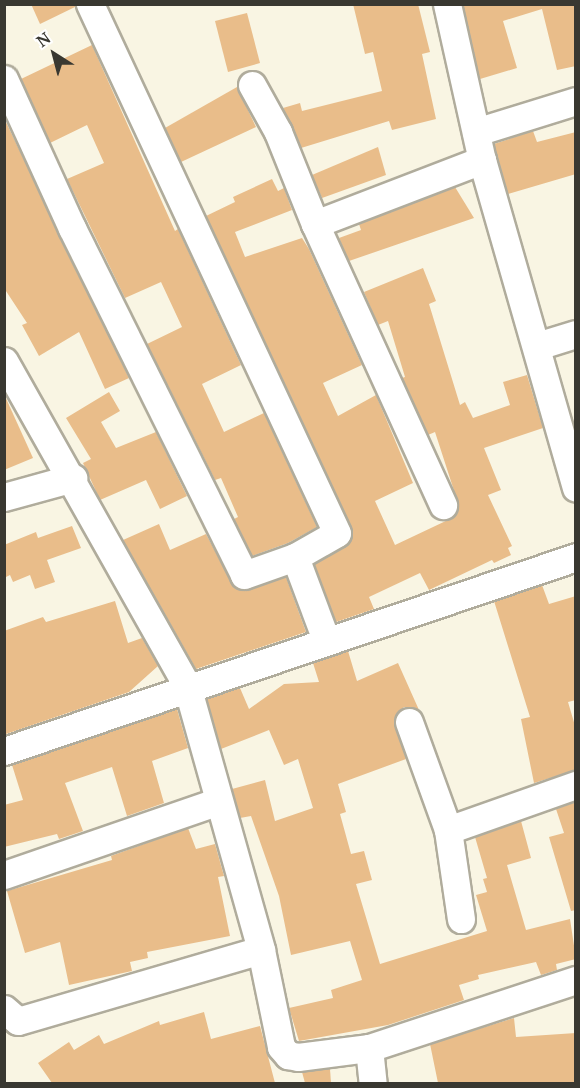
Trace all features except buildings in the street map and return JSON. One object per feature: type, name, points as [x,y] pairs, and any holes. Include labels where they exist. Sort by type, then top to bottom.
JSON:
[{"type":"street","points":[[4,79],[72,228],[244,575],[295,557],[337,533],[90,4]]},
{"type":"street","points":[[447,4],[482,160],[576,488]]},
{"type":"street","points":[[252,85],[278,132],[315,224],[443,505]]},
{"type":"street","points":[[476,132],[576,100]]},
{"type":"street","points":[[315,224],[482,160]]},
{"type":"street","points":[[537,346],[576,334]]},
{"type":"street","points":[[4,361],[73,478],[188,686],[261,950],[281,1047],[288,1055],[298,1057],[369,1048],[576,980]]},
{"type":"street","points":[[4,497],[73,478]]},
{"type":"street","points":[[295,557],[326,640]]},
{"type":"street","points":[[4,751],[188,686],[576,557]]},
{"type":"street","points":[[410,722],[448,830],[461,920]]},
{"type":"street","points":[[448,830],[576,785]]},
{"type":"street","points":[[4,875],[219,801]]},
{"type":"street","points":[[4,1009],[18,1021],[261,950]]},
{"type":"street","points":[[369,1048],[373,1083]]}]
